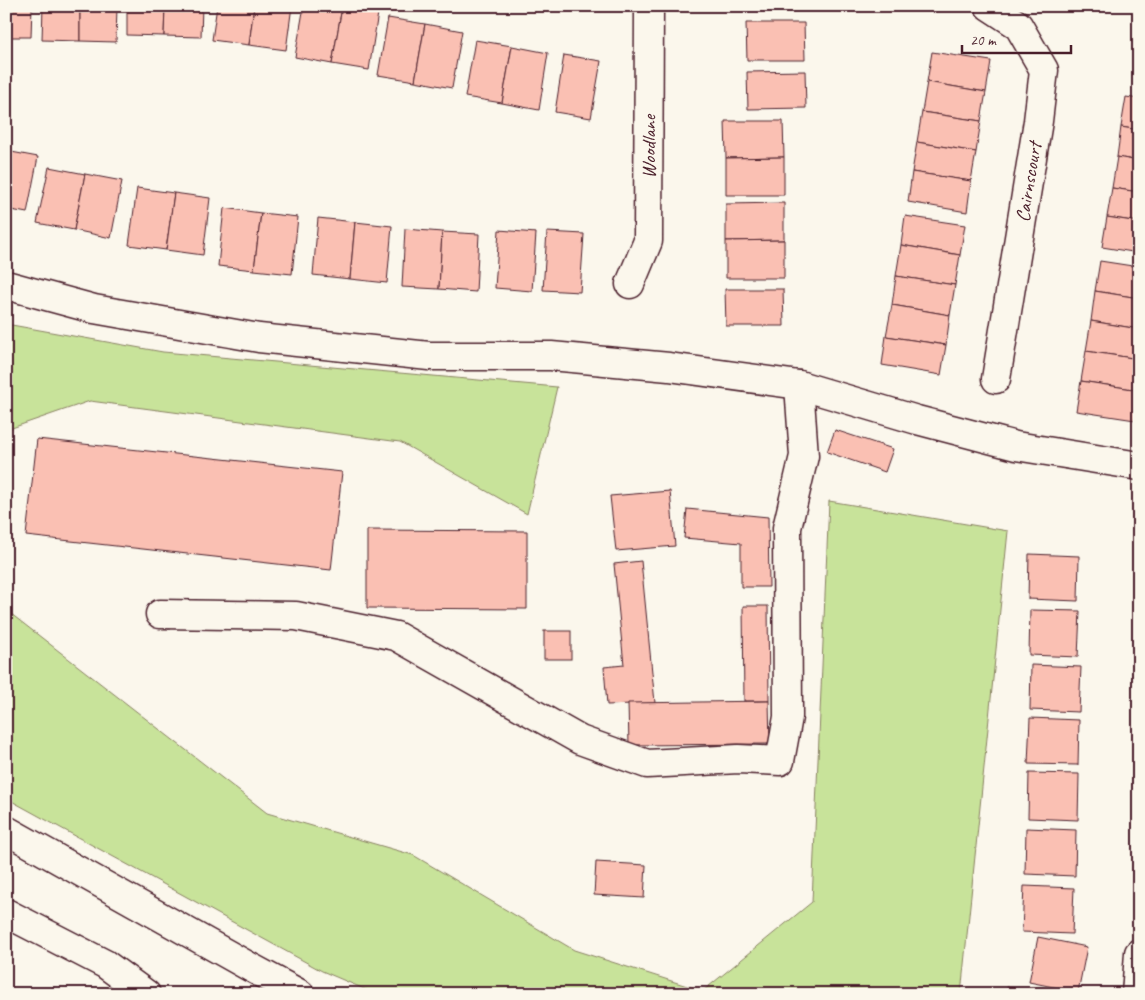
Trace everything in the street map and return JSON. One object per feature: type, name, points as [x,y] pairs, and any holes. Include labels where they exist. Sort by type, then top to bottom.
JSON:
[{"type":"street","name":"Woodlane","points":[[630,284],[648,241],[649,6]]},
{"type":"street","name":"Cairnscourt","points":[[989,6],[1018,25],[1044,70],[1038,121],[996,379]]},
{"type":"street","points":[[6,285],[94,309],[259,338],[429,356],[551,356],[669,368],[799,385],[917,420],[1016,446],[1139,466]]},
{"type":"street","points":[[160,614],[296,616],[396,636],[580,740],[647,764],[738,759],[780,761],[788,717],[787,528],[804,456],[799,385]]},
{"type":"street","points":[[6,830],[250,968],[300,994]]},
{"type":"street","points":[[6,913],[105,964],[146,994]]},
{"type":"street","points":[[1136,994],[1139,953]]},
{"type":"green space","points":[[6,324],[163,352],[557,387],[527,514],[400,442],[90,401],[6,430]]},
{"type":"green space","points":[[829,501],[1008,531],[961,994],[376,994],[322,971],[6,798],[6,610],[267,813],[413,855],[574,950],[703,991],[812,902]]},
{"type":"building","points":[[6,6],[32,6],[31,37],[6,37]]},
{"type":"building","points":[[43,6],[80,6],[80,41],[42,40]]},
{"type":"building","points":[[80,6],[117,6],[116,42],[80,41]]},
{"type":"building","points":[[127,6],[165,6],[164,36],[127,35]]},
{"type":"building","points":[[165,6],[202,6],[201,37],[164,36]]},
{"type":"building","points":[[217,6],[254,6],[249,45],[212,40]]},
{"type":"building","points":[[254,6],[292,6],[286,50],[249,45]]},
{"type":"building","points":[[304,6],[342,7],[332,64],[295,57]]},
{"type":"building","points":[[342,7],[378,13],[369,70],[332,64]]},
{"type":"building","points":[[388,18],[425,24],[415,81],[378,75]]},
{"type":"building","points":[[746,23],[804,23],[805,60],[747,60]]},
{"type":"building","points":[[425,24],[462,31],[452,88],[415,81]]},
{"type":"building","points":[[475,40],[512,46],[502,103],[465,97]]},
{"type":"building","points":[[512,46],[548,53],[539,110],[502,103]]},
{"type":"building","points":[[932,52],[991,61],[986,92],[927,82]]},
{"type":"building","points":[[564,55],[601,61],[591,118],[555,112]]},
{"type":"building","points":[[805,71],[806,108],[748,109],[747,72]]},
{"type":"building","points":[[927,82],[986,92],[981,121],[922,112]]},
{"type":"building","points":[[1126,97],[1139,99],[1139,130],[1121,127]]},
{"type":"building","points":[[922,112],[981,121],[976,152],[917,142]]},
{"type":"building","points":[[725,121],[783,121],[784,157],[726,158]]},
{"type":"building","points":[[1121,127],[1139,130],[1139,161],[1117,157]]},
{"type":"building","points":[[917,142],[976,152],[971,181],[912,172]]},
{"type":"building","points":[[6,151],[38,157],[27,213],[6,209]]},
{"type":"building","points":[[784,157],[784,195],[726,195],[726,158]]},
{"type":"building","points":[[1117,157],[1139,161],[1139,192],[1112,188]]},
{"type":"building","points":[[49,167],[85,174],[74,230],[37,223]]},
{"type":"building","points":[[912,172],[971,181],[967,212],[908,202]]},
{"type":"building","points":[[85,174],[122,181],[111,238],[74,230]]},
{"type":"building","points":[[137,188],[174,193],[166,250],[129,245]]},
{"type":"building","points":[[1112,188],[1139,192],[1139,222],[1107,217]]},
{"type":"building","points":[[174,193],[210,198],[203,255],[166,250]]},
{"type":"building","points":[[784,203],[784,240],[726,241],[726,204]]},
{"type":"building","points":[[224,208],[261,213],[254,270],[218,266]]},
{"type":"building","points":[[261,213],[298,217],[292,274],[254,270]]},
{"type":"building","points":[[905,216],[965,225],[960,255],[901,245]]},
{"type":"building","points":[[1107,217],[1139,222],[1139,253],[1102,247]]},
{"type":"building","points":[[318,218],[355,222],[350,279],[313,275]]},
{"type":"building","points":[[355,222],[392,226],[387,283],[350,279]]},
{"type":"building","points":[[405,229],[442,232],[439,289],[402,287]]},
{"type":"building","points":[[499,230],[536,233],[532,291],[495,288]]},
{"type":"building","points":[[442,232],[479,234],[476,292],[439,289]]},
{"type":"building","points":[[547,232],[584,234],[580,292],[543,290]]},
{"type":"building","points":[[784,240],[784,278],[726,278],[726,241]]},
{"type":"building","points":[[901,245],[960,255],[955,285],[896,276]]},
{"type":"building","points":[[1100,261],[1139,267],[1139,298],[1095,291]]},
{"type":"building","points":[[896,276],[955,285],[950,315],[892,305]]},
{"type":"building","points":[[725,289],[783,289],[784,326],[726,326]]},
{"type":"building","points":[[1095,291],[1139,298],[1139,329],[1091,321]]},
{"type":"building","points":[[892,305],[950,315],[946,345],[886,336]]},
{"type":"building","points":[[1091,321],[1139,329],[1139,359],[1086,351]]},
{"type":"building","points":[[886,336],[946,345],[941,375],[882,365]]},
{"type":"building","points":[[1086,351],[1139,359],[1139,390],[1081,381]]},
{"type":"building","points":[[1081,381],[1139,390],[1135,420],[1076,411]]},
{"type":"building","points":[[835,430],[893,449],[885,472],[827,452]]},
{"type":"building","points":[[37,439],[342,472],[331,570],[26,536]]},
{"type":"building","points":[[670,491],[675,546],[616,551],[610,496]]},
{"type":"building","points":[[687,509],[768,517],[769,587],[741,587],[741,543],[684,538]]},
{"type":"building","points":[[367,530],[527,531],[527,609],[367,608]]},
{"type":"building","points":[[1029,554],[1079,556],[1078,601],[1028,599]]},
{"type":"building","points":[[641,561],[655,703],[607,705],[604,667],[624,665],[614,564]]},
{"type":"building","points":[[743,606],[768,606],[769,701],[744,701]]},
{"type":"building","points":[[1030,610],[1080,611],[1078,657],[1029,655]]},
{"type":"building","points":[[544,631],[571,631],[571,659],[544,659]]},
{"type":"building","points":[[1031,665],[1081,667],[1079,712],[1030,710]]},
{"type":"building","points":[[769,701],[770,744],[629,745],[628,703]]},
{"type":"building","points":[[1030,718],[1079,720],[1078,765],[1028,764]]},
{"type":"building","points":[[1029,773],[1079,774],[1078,820],[1028,818]]},
{"type":"building","points":[[1026,828],[1076,830],[1075,876],[1025,874]]},
{"type":"building","points":[[596,862],[646,865],[644,898],[594,895]]},
{"type":"building","points":[[1024,886],[1074,888],[1072,934],[1022,932]]},
{"type":"building","points":[[1038,937],[1087,947],[1078,992],[1029,982]]},
{"type":"building","points":[[1007,987],[1041,994],[1006,994]]}]
